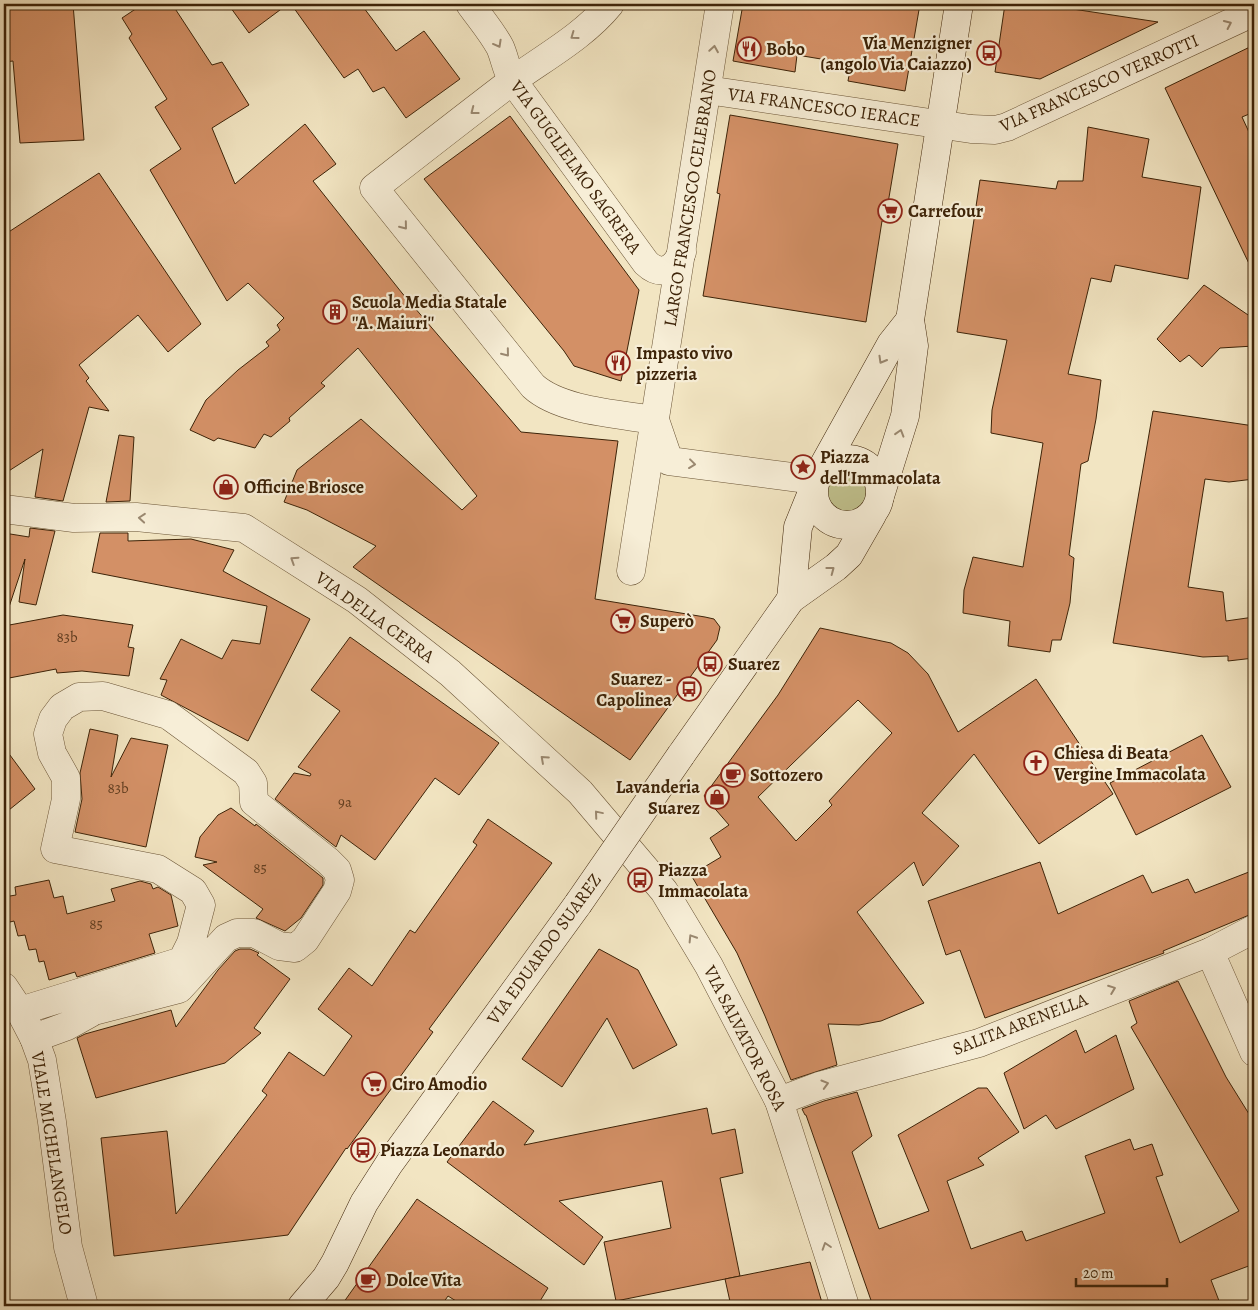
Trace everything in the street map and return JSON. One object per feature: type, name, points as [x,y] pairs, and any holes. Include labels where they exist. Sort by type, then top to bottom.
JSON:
[{"type":"street","name":"VIA GUGLIELMO SAGRERA","points":[[470,4],[501,49],[508,73],[513,81],[646,263],[655,270],[665,270],[675,264],[682,252]]},
{"type":"street","points":[[610,4],[604,12],[583,30],[513,81],[374,188],[533,386],[542,394],[569,405],[655,420],[669,461],[816,480]]},
{"type":"street","name":"LARGO FRANCESCO CELEBRANO","points":[[632,571],[720,4]]},
{"type":"street","points":[[792,599],[836,567],[849,555],[876,505],[905,416],[914,346],[910,320],[959,4]]},
{"type":"street","name":"VIA FRANCESCO VERROTTI","points":[[940,124],[982,130],[1001,129],[1254,12]]},
{"type":"street","name":"VIA FRANCESCO IERACE","points":[[707,90],[940,124]]},
{"type":"street","points":[[792,599],[798,527],[816,480],[891,344],[910,320]]},
{"type":"street","points":[[849,458],[859,460],[875,474],[880,484],[876,505],[860,523],[848,526],[837,524],[827,519],[818,510],[814,500],[816,480],[828,463],[838,459],[849,458]]},
{"type":"street","name":"VIA DELLA CERRA","points":[[4,509],[74,518],[136,517],[244,528],[357,600],[450,673],[580,792],[664,891]]},
{"type":"street","name":"VIA EDUARDO SUAREZ","points":[[301,1305],[326,1278],[364,1203],[389,1164],[578,904],[792,599]]},
{"type":"street","points":[[20,1011],[182,960],[191,943],[201,905],[193,891],[158,869],[56,849],[66,799],[66,778],[52,753],[48,734],[53,719],[62,707],[79,697],[103,696],[168,714],[246,772],[253,784],[254,802],[337,870],[340,880],[336,891],[305,940],[295,948],[279,946],[254,933],[238,933],[226,938],[179,989],[94,1011],[66,1026],[34,1038]]},
{"type":"street","name":"VIA SALVATOR ROSA","points":[[664,891],[710,966],[779,1101],[845,1306]]},
{"type":"street","name":"SALITA ARENELLA","points":[[779,1101],[818,1086],[979,1043],[1210,952],[1254,929]]},
{"type":"street","points":[[1210,952],[1254,1052]]},
{"type":"street","name":"VIALE MICHELANGELO","points":[[4,987],[20,1011],[34,1038],[42,1060],[68,1247]]},
{"type":"street","points":[[66,1306],[68,1247]]},
{"type":"street","points":[[68,1247],[84,1306]]},
{"type":"green space","points":[[842,466],[852,466],[862,470],[869,477],[873,492],[869,507],[862,514],[852,518],[842,518],[832,514],[825,507],[821,497],[821,487],[825,477],[832,470]]},
{"type":"building","points":[[4,4],[73,4],[84,140],[20,143],[13,61],[4,62]]},
{"type":"building","points":[[143,4],[172,4],[212,65],[222,62],[249,105],[212,128],[235,184],[305,124],[336,164],[313,181],[402,293],[521,432],[618,441],[595,599],[714,619],[720,627],[717,640],[630,760],[353,567],[376,546],[307,510],[284,502],[297,470],[361,419],[462,510],[477,496],[358,348],[321,383],[325,386],[289,418],[290,421],[271,437],[264,434],[255,448],[218,438],[214,441],[190,430],[206,400],[238,370],[269,346],[266,342],[280,330],[277,325],[284,318],[248,283],[227,301],[150,170],[181,149],[155,107],[167,99],[129,38],[132,34],[122,18]]},
{"type":"building","points":[[228,4],[288,4],[249,33]]},
{"type":"building","points":[[291,4],[361,4],[396,51],[424,31],[460,79],[406,118],[384,87],[373,92],[358,69],[344,78]]},
{"type":"building","points":[[743,4],[920,4],[905,91],[848,81],[851,64],[797,55],[795,72],[733,61]]},
{"type":"building","points":[[1005,4],[1040,4],[1158,22],[1040,79],[995,72]]},
{"type":"building","points":[[1254,45],[1254,112],[1242,117],[1254,143],[1254,274],[1165,88]]},
{"type":"building","points":[[730,115],[898,144],[885,221],[882,221],[866,322],[703,296],[720,194],[717,193]]},
{"type":"building","points":[[510,116],[639,290],[621,381],[574,366],[564,351],[424,179]]},
{"type":"building","points":[[1088,127],[1149,139],[1142,177],[1201,187],[1188,279],[1115,265],[1111,282],[1091,278],[1068,374],[1101,380],[1088,461],[1081,464],[1069,555],[1074,558],[1070,603],[1061,640],[1052,640],[1050,652],[1008,646],[1010,621],[963,613],[964,590],[973,557],[1023,567],[1043,443],[991,433],[992,410],[1007,340],[957,332],[980,180],[1056,189],[1058,181],[1083,181]]},
{"type":"building","points":[[99,173],[201,324],[168,352],[138,315],[79,365],[89,378],[86,381],[109,411],[89,407],[63,501],[35,497],[43,449],[4,474],[4,235]]},
{"type":"building","points":[[1204,285],[1254,319],[1254,346],[1220,348],[1202,367],[1189,355],[1180,362],[1157,339]]},
{"type":"building","points":[[1153,411],[1254,426],[1254,479],[1229,482],[1205,479],[1188,587],[1223,592],[1226,621],[1254,617],[1254,658],[1228,661],[1228,656],[1203,657],[1113,643]]},
{"type":"building","points":[[119,435],[134,437],[130,501],[106,502]]},
{"type":"building","points":[[30,528],[55,531],[36,605],[19,602],[25,559],[8,610],[4,609],[4,533],[29,537]]},
{"type":"building","points":[[100,533],[128,533],[128,541],[191,539],[234,550],[223,571],[310,619],[248,741],[161,695],[167,680],[160,679],[181,639],[222,659],[232,640],[260,644],[267,606],[92,572]]},
{"type":"building","points":[[63,615],[133,625],[128,647],[134,648],[129,676],[82,671],[57,673],[56,669],[4,679],[4,626]]},
{"type":"building","points":[[820,628],[891,643],[908,653],[928,674],[958,732],[1036,679],[1113,794],[1039,844],[974,754],[922,813],[959,846],[923,886],[914,862],[857,912],[924,1003],[881,1021],[859,1025],[828,1024],[837,1065],[791,1080],[737,953],[691,875],[721,857],[710,838],[729,825],[704,796],[778,695]],"holes":[[[858,700],[892,733],[829,801],[832,805],[796,841],[758,797]]]},
{"type":"building","points":[[350,637],[499,743],[459,795],[435,778],[375,860],[341,835],[336,847],[275,799],[294,773],[310,776],[311,774],[298,767],[340,711],[311,690]]},
{"type":"building","points":[[90,729],[118,735],[111,777],[131,738],[168,745],[146,847],[75,832],[82,799],[80,773]]},
{"type":"building","points":[[1202,735],[1231,787],[1136,835],[1110,783]]},
{"type":"building","points":[[4,747],[35,789],[4,814]]},
{"type":"building","points":[[231,808],[255,826],[256,824],[323,878],[323,885],[301,918],[285,931],[256,918],[263,909],[203,865],[217,862],[195,857],[200,837],[218,815]]},
{"type":"building","points":[[488,819],[552,863],[429,1029],[433,1032],[346,1148],[288,1235],[114,1256],[101,1138],[167,1131],[176,1214],[267,1095],[262,1091],[289,1052],[324,1076],[352,1036],[318,1009],[349,968],[372,986],[410,930],[415,933],[477,845],[473,842]]},
{"type":"building","points":[[1040,862],[1058,914],[1143,875],[1152,893],[1188,879],[1195,893],[1254,870],[1254,913],[1163,951],[1164,953],[985,1018],[960,950],[946,955],[928,901]]},
{"type":"building","points":[[49,880],[54,898],[63,896],[67,914],[115,901],[111,889],[140,881],[151,884],[153,889],[158,887],[171,895],[178,926],[149,934],[155,953],[77,977],[75,972],[49,980],[44,961],[39,962],[36,949],[29,950],[25,935],[18,936],[14,921],[10,922],[4,904],[4,897],[16,895],[15,887]]},
{"type":"building","points":[[250,949],[259,953],[257,955],[290,979],[254,1028],[261,1033],[225,1063],[96,1098],[77,1038],[85,1034],[171,1010],[176,1027],[218,970],[235,951]]},
{"type":"building","points":[[599,949],[638,970],[677,1045],[633,1069],[607,1018],[562,1087],[522,1059]]},
{"type":"building","points":[[1178,981],[1226,1077],[1254,1122],[1254,1264],[1211,1280],[1221,1306],[873,1306],[806,1115],[802,1109],[857,1092],[872,1136],[852,1152],[879,1229],[929,1211],[898,1135],[978,1088],[987,1088],[1019,1132],[978,1158],[984,1165],[947,1181],[971,1249],[1022,1231],[1026,1241],[1105,1213],[1085,1156],[1130,1139],[1134,1150],[1152,1144],[1163,1175],[1156,1177],[1180,1243],[1239,1211],[1131,1027],[1137,1023],[1129,1001]]},
{"type":"building","points":[[1076,1030],[1085,1053],[1116,1035],[1134,1089],[1056,1129],[1046,1115],[1024,1129],[1004,1073]]},
{"type":"building","points":[[493,1101],[534,1131],[524,1145],[707,1108],[712,1134],[735,1129],[743,1173],[720,1178],[740,1276],[616,1301],[604,1242],[671,1228],[662,1181],[559,1201],[603,1237],[584,1265],[447,1162]]},
{"type":"building","points":[[417,1199],[548,1288],[537,1306],[464,1306],[448,1296],[441,1306],[341,1306]]},
{"type":"building","points":[[810,1262],[823,1306],[731,1306],[725,1279]]},
{"type":"place","name":"Bobo","points":[[749,49]]},
{"type":"place","name":"Via Menzigner (angolo Via Caiazzo)","points":[[989,53]]},
{"type":"place","name":"Carrefour","points":[[890,211]]},
{"type":"place","name":"Scuola Media Statale ''A. Maiuri''","points":[[335,312]]},
{"type":"place","name":"Impasto vivo pizzeria","points":[[618,363]]},
{"type":"place","name":"Piazza dell'Immacolata","points":[[803,467]]},
{"type":"place","name":"Officine Briosce","points":[[226,487]]},
{"type":"place","name":"Superò","points":[[623,621]]},
{"type":"place","name":"Suarez","points":[[710,664]]},
{"type":"place","name":"Suarez - Capolinea","points":[[689,689]]},
{"type":"place","name":"Chiesa di Beata Vergine Immacolata","points":[[1036,763]]},
{"type":"place","name":"Sottozero","points":[[733,775]]},
{"type":"place","name":"Lavanderia Suarez","points":[[717,797]]},
{"type":"place","name":"Piazza Immacolata","points":[[640,880]]},
{"type":"place","name":"Ciro Amodio","points":[[374,1084]]},
{"type":"place","name":"Piazza Leonardo","points":[[363,1150]]},
{"type":"place","name":"Dolce Vita","points":[[368,1280]]}]
